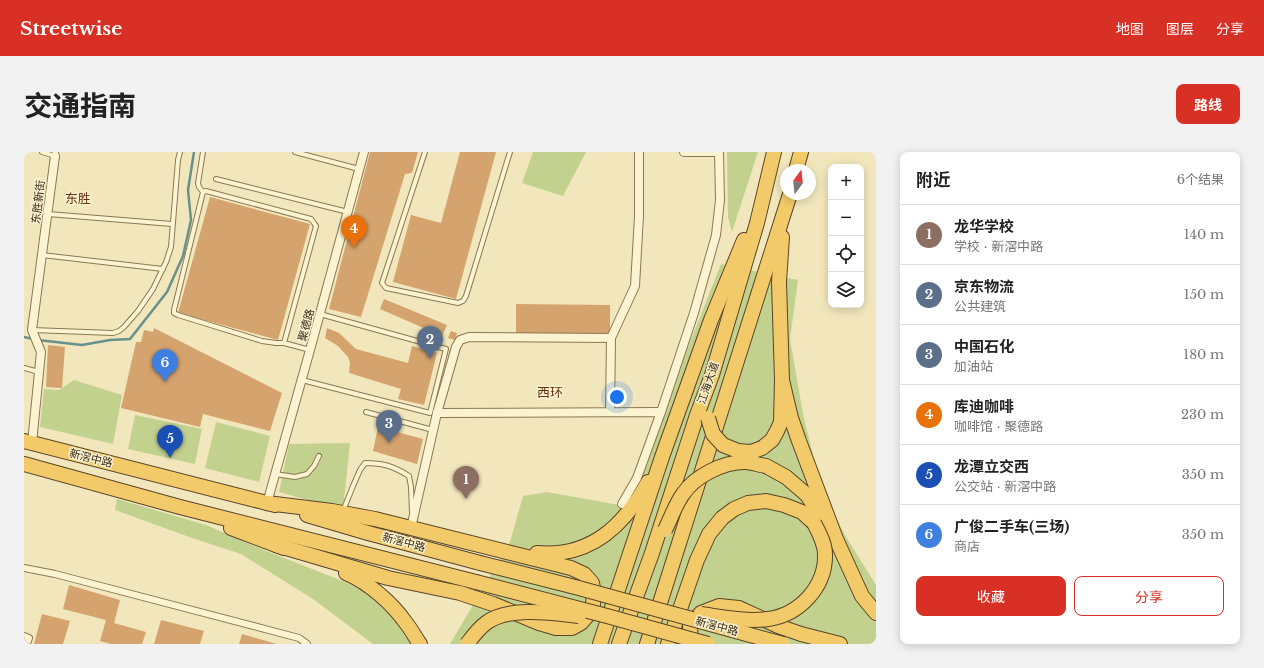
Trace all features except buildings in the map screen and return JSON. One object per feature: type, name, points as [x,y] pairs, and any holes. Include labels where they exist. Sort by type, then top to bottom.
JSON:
[{"type":"highway","name":"江海大道","points":[[632,617],[697,415],[712,375],[757,223],[774,152]]},
{"type":"highway","points":[[798,164],[801,152]]},
{"type":"highway","points":[[600,644],[662,457],[712,320],[767,182]]},
{"type":"highway","name":"江海大道","points":[[652,612],[788,200]]},
{"type":"highway","points":[[712,375],[708,399],[708,418],[712,434],[723,445],[738,451],[751,452],[762,448],[772,440],[781,422],[782,380],[779,282],[784,214]]},
{"type":"highway","points":[[782,380],[791,418],[836,539],[862,596],[876,613]]},
{"type":"highway","name":"新滘中路","points":[[28,442],[267,503],[368,533],[652,612],[783,644]]},
{"type":"highway","points":[[464,542],[504,549],[547,554],[560,554],[592,543],[605,535],[619,522],[642,493],[662,457]]},
{"type":"highway","points":[[619,644],[632,617],[665,530],[675,509],[684,493],[697,480],[714,469],[746,462],[766,466],[786,477],[807,495],[836,539]]},
{"type":"highway","name":"新滘中路","points":[[24,464],[180,507],[476,582],[632,617],[708,644]]},
{"type":"highway","points":[[652,612],[731,618],[767,619],[783,616],[796,609],[814,592],[821,577],[825,554],[821,536],[814,523],[802,512],[784,505],[766,501],[748,503],[734,509],[722,518],[709,534],[697,560],[668,644]]},
{"type":"highway","points":[[267,503],[343,513],[412,525],[464,542],[571,568],[584,574],[592,583],[594,594],[593,604],[588,615],[581,623],[572,628],[556,628],[460,593],[388,578],[276,545]]},
{"type":"highway","points":[[180,507],[358,578],[384,599],[406,622],[420,644]]},
{"type":"highway","points":[[690,644],[690,625],[701,612],[719,606],[739,608],[778,626],[801,634],[840,644]]},
{"type":"highway","points":[[467,644],[475,633],[487,623],[500,616],[517,613],[537,612],[632,617]]},
{"type":"highway","points":[[644,644],[652,612]]},
{"type":"highway","points":[[647,644],[652,612]]},
{"type":"street","name":"聚德路","points":[[267,503],[364,152]]},
{"type":"street","points":[[610,412],[611,338],[635,286],[639,216],[640,152]]},
{"type":"street","points":[[622,504],[637,478],[661,412],[694,313],[716,236],[720,200],[719,152],[684,152]]},
{"type":"street","name":"东胜新街","points":[[33,332],[55,154]]},
{"type":"street","points":[[28,442],[41,352],[33,332]]},
{"type":"street","points":[[412,525],[437,413],[456,348],[460,340],[469,337],[611,338]]},
{"type":"street","points":[[437,413],[661,412]]},
{"type":"street","points":[[24,568],[55,574],[299,638],[307,644]]},
{"type":"street","points":[[24,636],[29,638],[27,644]]},
{"type":"lane","name":"东胜新街","points":[[42,152],[55,154]]},
{"type":"lane","points":[[33,332],[119,332],[138,311],[153,289],[163,269],[171,247],[178,160],[180,152]]},
{"type":"lane","points":[[203,152],[198,182],[199,187],[203,192]]},
{"type":"lane","points":[[295,152],[360,169]]},
{"type":"lane","points":[[425,152],[382,283],[386,288],[458,303],[463,301],[466,296],[510,152]]},
{"type":"lane","points":[[216,179],[348,212]]},
{"type":"lane","points":[[203,192],[206,191],[311,219],[314,222],[316,226],[284,343]]},
{"type":"lane","points":[[203,192],[174,313],[262,340],[284,343],[310,350]]},
{"type":"lane","points":[[47,214],[172,224]]},
{"type":"lane","points":[[42,254],[163,269]]},
{"type":"lane","points":[[302,380],[430,413],[446,349],[320,314]]},
{"type":"lane","points":[[24,368],[39,372]]},
{"type":"lane","points":[[366,412],[434,431]]},
{"type":"lane","points":[[275,474],[295,477],[307,474],[314,466],[319,456]]},
{"type":"lane","points":[[343,513],[360,470],[365,464],[380,463],[396,468],[409,476],[411,487],[412,525]]},
{"type":"green space","points":[[533,152],[586,152],[563,196],[522,183]]},
{"type":"green space","points":[[727,152],[758,152],[732,232],[728,217]]},
{"type":"green space","points":[[721,264],[798,280],[790,339],[803,414],[821,488],[846,537],[876,585],[876,644],[450,644],[510,542],[523,496],[547,492],[625,506]]},
{"type":"green space","points":[[74,380],[122,395],[113,444],[40,427],[44,389],[59,390]]},
{"type":"green space","points":[[135,415],[202,429],[195,464],[128,449]]},
{"type":"green space","points":[[216,422],[270,436],[259,482],[205,468]]},
{"type":"green space","points":[[350,443],[343,510],[279,492],[289,444]]},
{"type":"green space","points":[[117,499],[206,525],[350,584],[386,604],[413,644],[373,644],[313,599],[241,554],[115,510]]},
{"type":"waterway","points":[[38,340],[82,345],[110,340],[130,339],[167,292],[183,256],[191,220],[188,190],[194,152]]},
{"type":"waterway","points":[[24,337],[33,339]]},
{"type":"place","name":"库迪咖啡","points":[[354,248]]},
{"type":"place","name":"京东物流","points":[[430,359]]},
{"type":"place","name":"广俊二手车(三场)","points":[[165,382]]},
{"type":"place","name":"中国石化","points":[[389,443]]},
{"type":"place","name":"龙潭立交西","points":[[170,458]]},
{"type":"place","name":"龙华学校","points":[[466,499]]},
{"type":"district","name":"东胜","points":[[78,198]]},
{"type":"district","name":"西环","points":[[550,392]]}]
